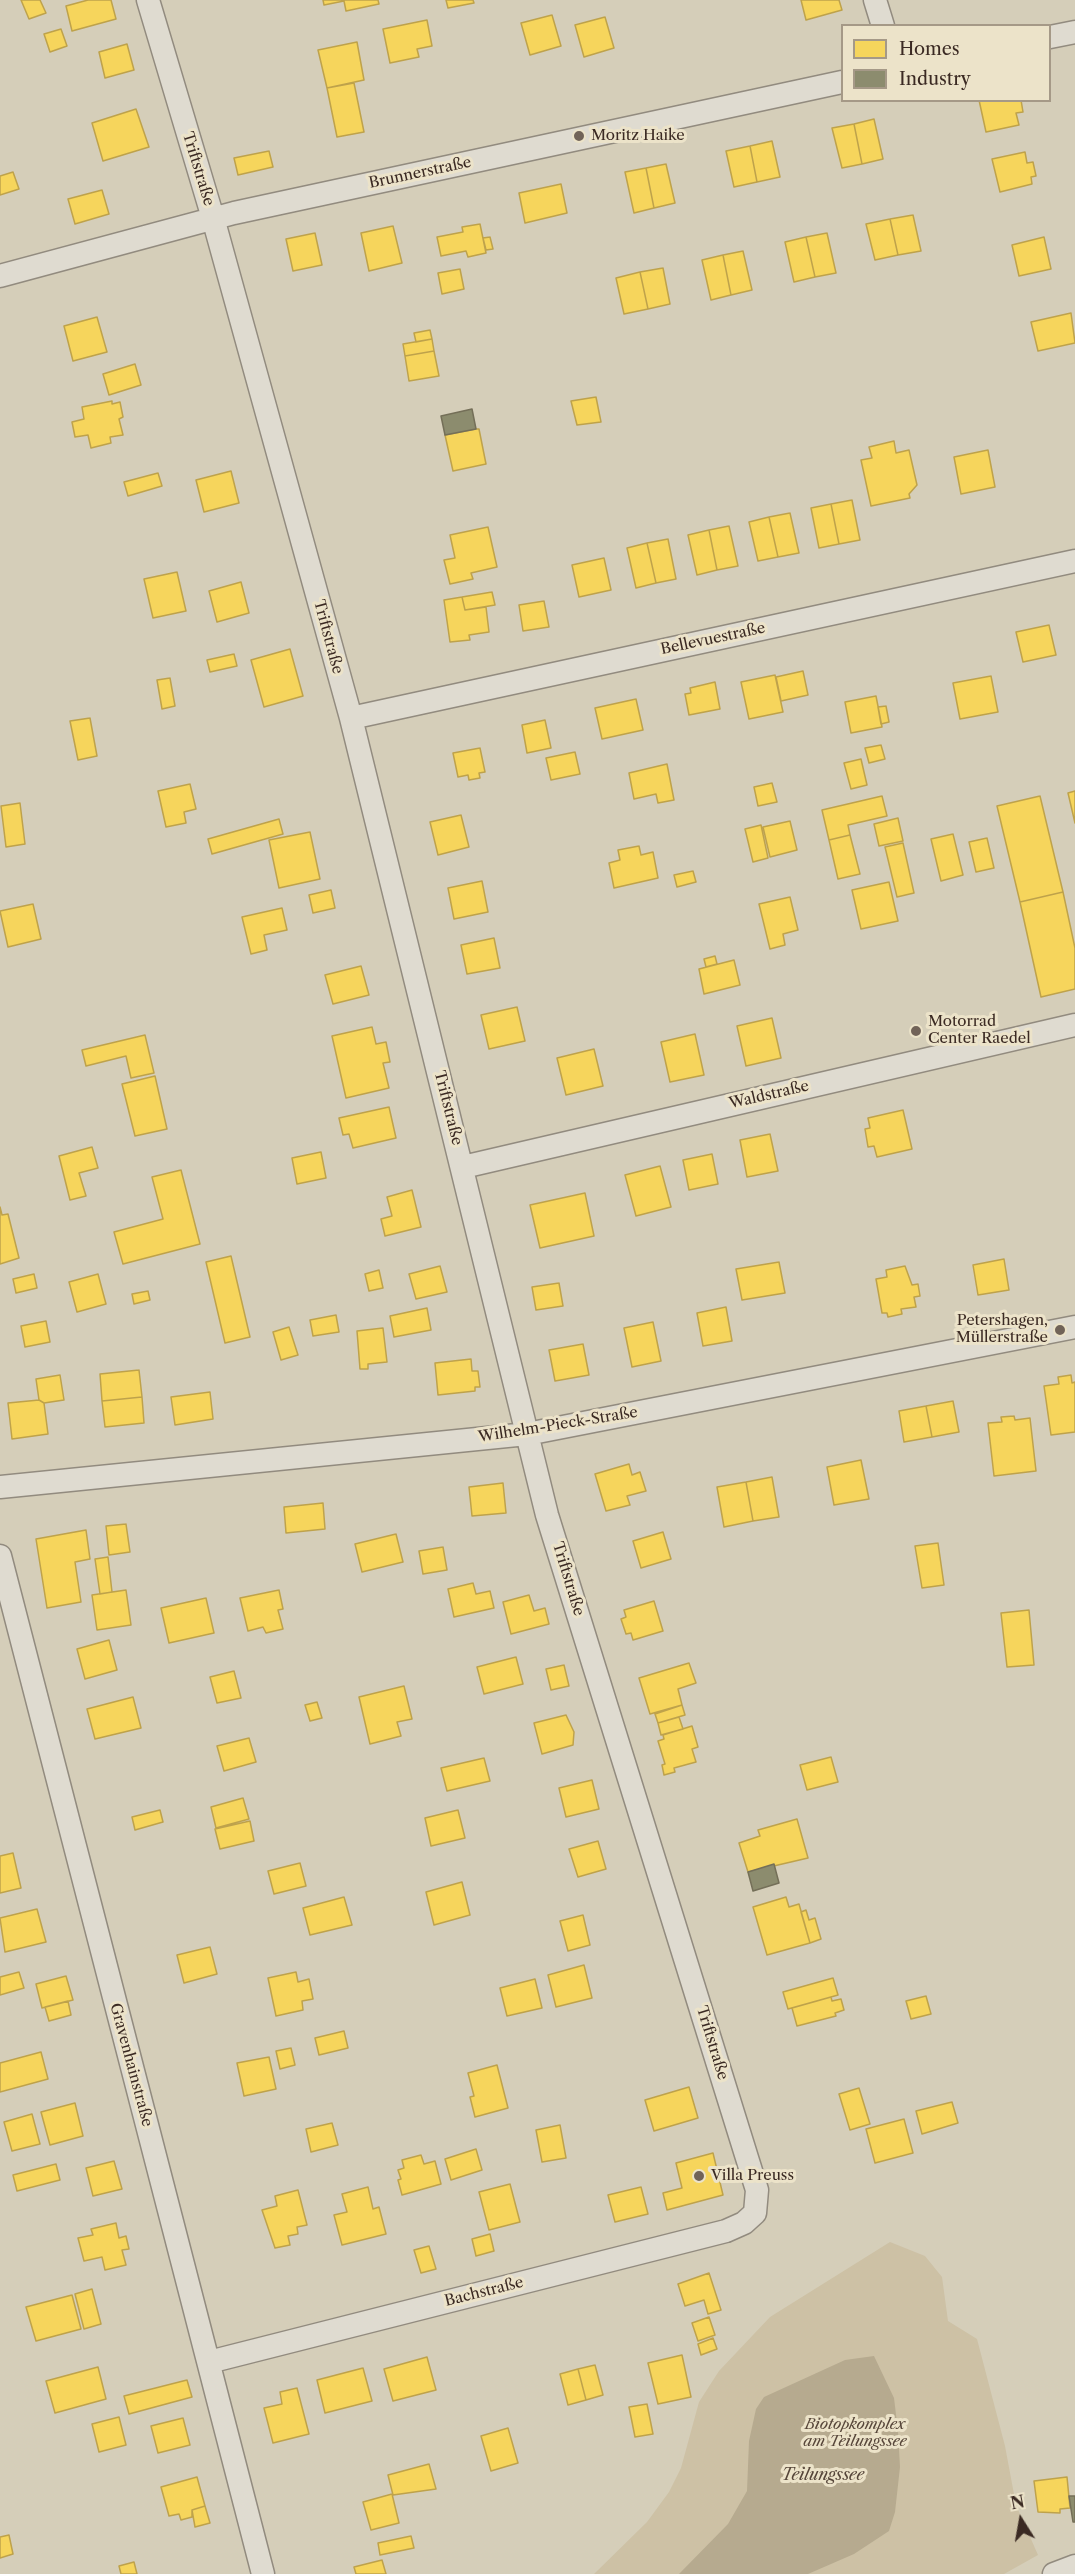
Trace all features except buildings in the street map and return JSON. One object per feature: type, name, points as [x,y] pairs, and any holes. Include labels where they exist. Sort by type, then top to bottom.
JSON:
[{"type":"street","name":"Triftstraße","points":[[148,0],[213,218],[351,718],[547,1515],[757,2190],[754,2213]]},
{"type":"street","points":[[875,0],[882,24]]},
{"type":"street","points":[[1051,37],[1075,32]]},
{"type":"street","name":"Brunnerstraße","points":[[0,276],[213,218],[841,82]]},
{"type":"street","name":"Bellevuestraße","points":[[351,718],[1075,561]]},
{"type":"street","name":"Waldstraße","points":[[463,1167],[1075,1025]]},
{"type":"street","name":"Wilhelm-Pieck-Straße","points":[[0,1487],[527,1434],[1075,1327]]},
{"type":"street","name":"Gravenhainstraße","points":[[0,1556],[263,2574]]},
{"type":"street","name":"Bachstraße","points":[[209,2362],[726,2231],[744,2223],[754,2213]]},
{"type":"street","points":[[1054,2574],[1075,2566]]},
{"type":"green space","name":"Biotopkomplex am Teilungssee","points":[[890,2242],[925,2256],[942,2277],[948,2321],[977,2339],[1005,2446],[1016,2505],[1038,2555],[1004,2574],[594,2574],[647,2522],[669,2492],[681,2468],[699,2402],[719,2371],[770,2317]]},
{"type":"water","name":"Teilungssee","points":[[874,2356],[894,2398],[898,2431],[900,2467],[895,2512],[889,2531],[854,2554],[808,2574],[679,2574],[728,2524],[747,2491],[749,2441],[756,2409],[764,2397],[845,2360]]},
{"type":"place","name":"Moritz Haike","points":[[579,136]]},
{"type":"place","name":"Motorrad Center Raedel","points":[[916,1031]]},
{"type":"place","name":"Petershagen, Müllerstraße","points":[[1060,1330]]},
{"type":"place","name":"Villa Preuss","points":[[699,2176]]}]
